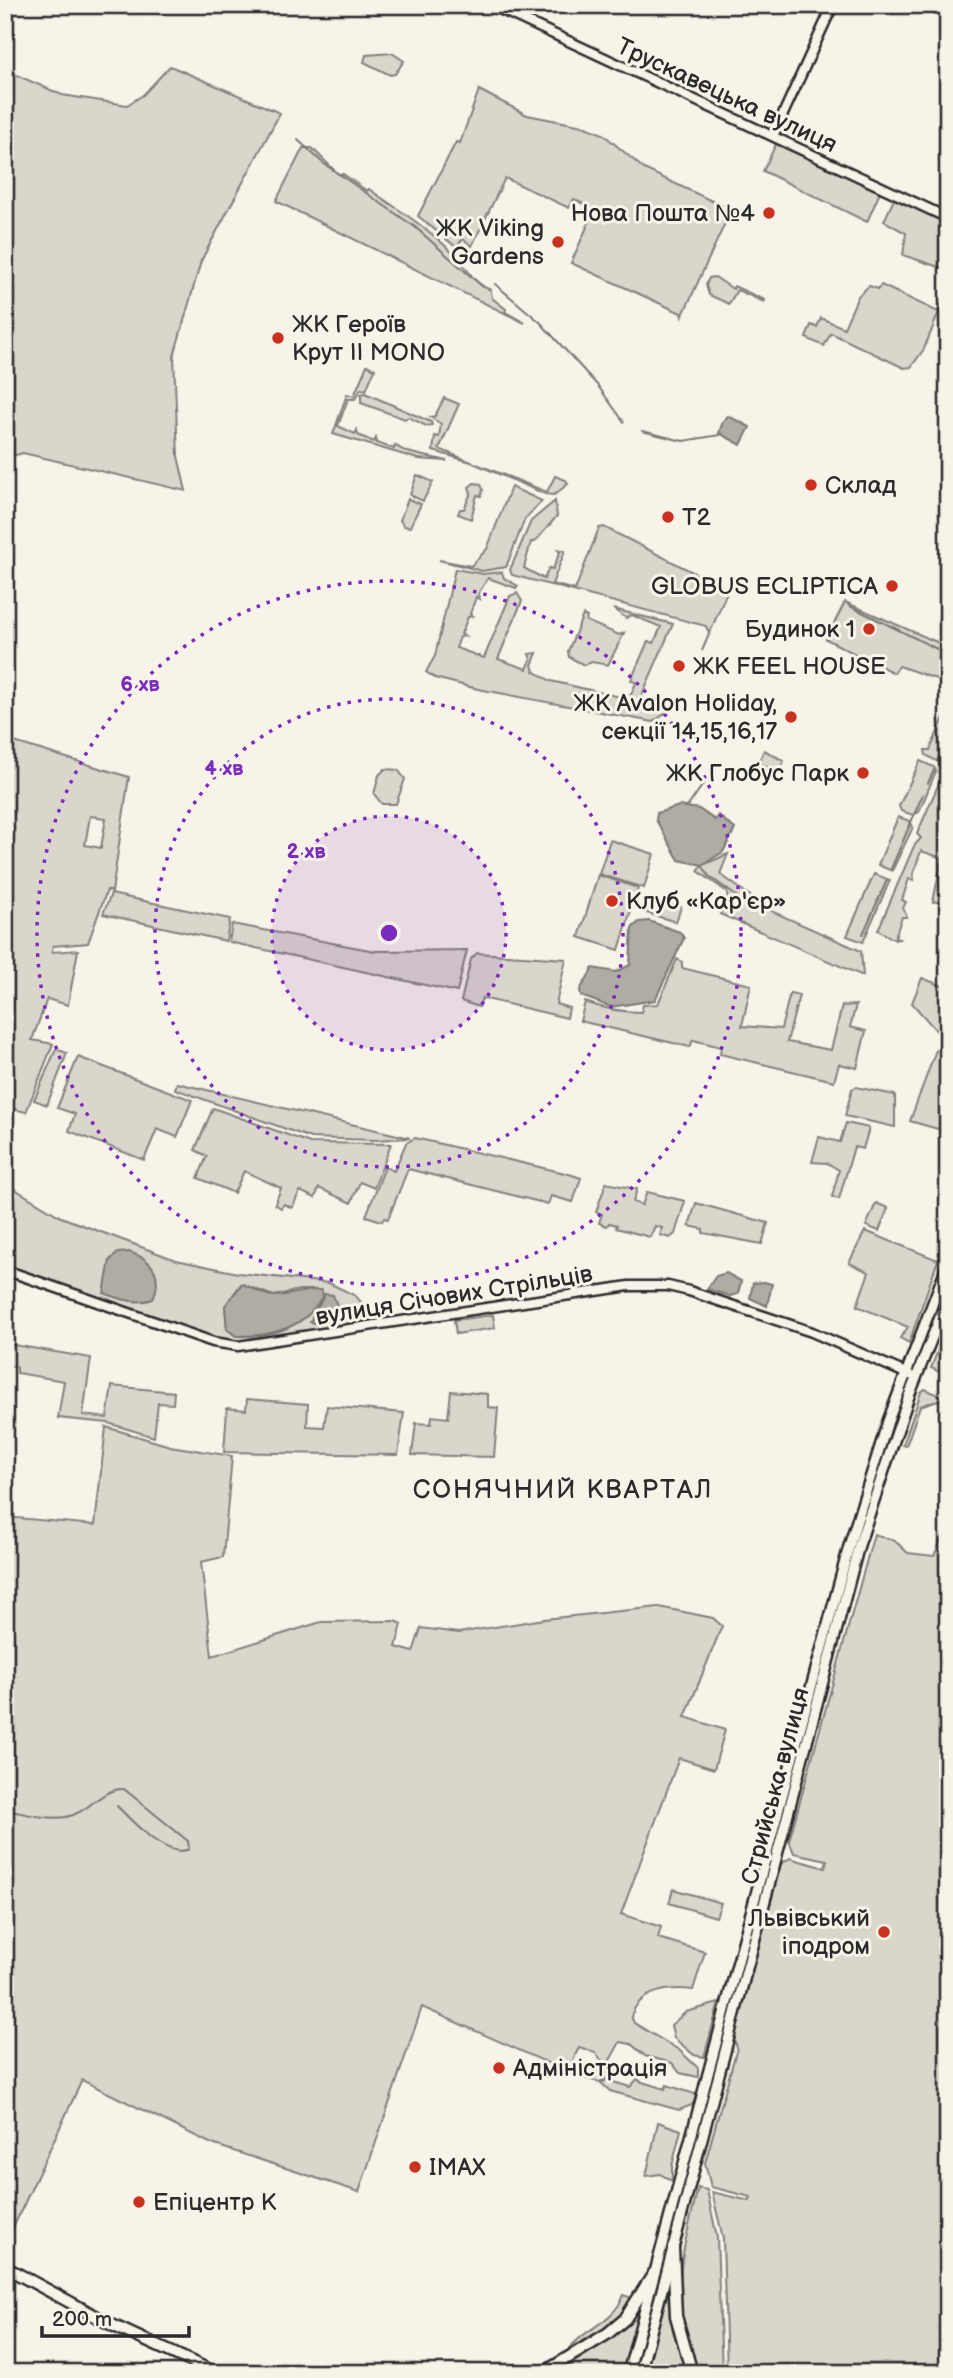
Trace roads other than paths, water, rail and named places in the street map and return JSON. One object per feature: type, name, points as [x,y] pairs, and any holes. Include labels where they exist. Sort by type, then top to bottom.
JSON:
[{"type":"highway","points":[[673,2248],[676,2316],[692,2373]]},
{"type":"highway","points":[[5,2267],[114,2326],[216,2373]]},
{"type":"highway","points":[[543,2373],[616,2327],[637,2302],[654,2273]]},
{"type":"main road","name":"Стрийська вулиця","points":[[640,2373],[673,2248],[701,2121],[849,1546],[905,1374],[948,1263]]},
{"type":"main road","name":"Стрийська вулиця","points":[[628,2373],[654,2273],[701,2121],[859,1545],[916,1377],[948,1297]]},
{"type":"street","name":"Трускавецька вулиця","points":[[491,5],[948,218]]},
{"type":"street","points":[[773,136],[833,5]]},
{"type":"street","name":"вулиця Січових Стрільців","points":[[5,1270],[213,1342],[238,1346],[629,1286],[668,1286],[812,1332],[916,1377]]},
{"type":"waterway","points":[[298,140],[323,163],[415,227],[483,287]]},
{"type":"waterway","points":[[495,284],[540,322],[598,386],[624,422]]},
{"type":"waterway","points":[[642,431],[683,441],[720,435]]},
{"type":"waterway","points":[[848,605],[939,650],[948,641]]},
{"type":"waterway","points":[[937,761],[948,735]]},
{"type":"waterway","points":[[928,783],[934,770]]},
{"type":"waterway","points":[[688,806],[704,783]]},
{"type":"waterway","points":[[891,869],[923,794]]},
{"type":"waterway","points":[[702,865],[709,876],[748,905]]},
{"type":"waterway","points":[[863,934],[887,880]]},
{"type":"waterway","points":[[5,1810],[43,1817],[66,1817],[82,1811],[108,1792],[124,1789],[188,1841],[189,1849],[180,1851],[160,1844],[117,1806]]},
{"type":"place","name":"Нова Пошта №4","points":[[769,213]]},
{"type":"place","name":"ЖК Viking Gardens","points":[[558,242]]},
{"type":"place","name":"ЖК Героїв Крут ІІ MONO","points":[[278,338]]},
{"type":"place","name":"Склад","points":[[811,485]]},
{"type":"place","name":"T2","points":[[668,517]]},
{"type":"place","name":"GLOBUS ECLIPTICA","points":[[892,586]]},
{"type":"place","name":"Будинок 1","points":[[869,629]]},
{"type":"place","name":"ЖК FEEL HOUSE","points":[[679,666]]},
{"type":"place","name":"ЖК Avalon Holiday, секції 14,15,16,17","points":[[791,717]]},
{"type":"place","name":"ЖК Глобус Парк","points":[[863,773]]},
{"type":"place","name":"Клуб «Кар'єр»","points":[[612,901]]},
{"type":"place","name":"Львівський іподром","points":[[884,1932]]},
{"type":"place","name":"Адміністрація","points":[[499,2068]]},
{"type":"place","name":"IMAX","points":[[415,2167]]},
{"type":"place","name":"Епіцентр К","points":[[139,2202]]},
{"type":"district","name":"СОНЯЧНИЙ КВАРТАЛ","points":[[563,1489]]}]
